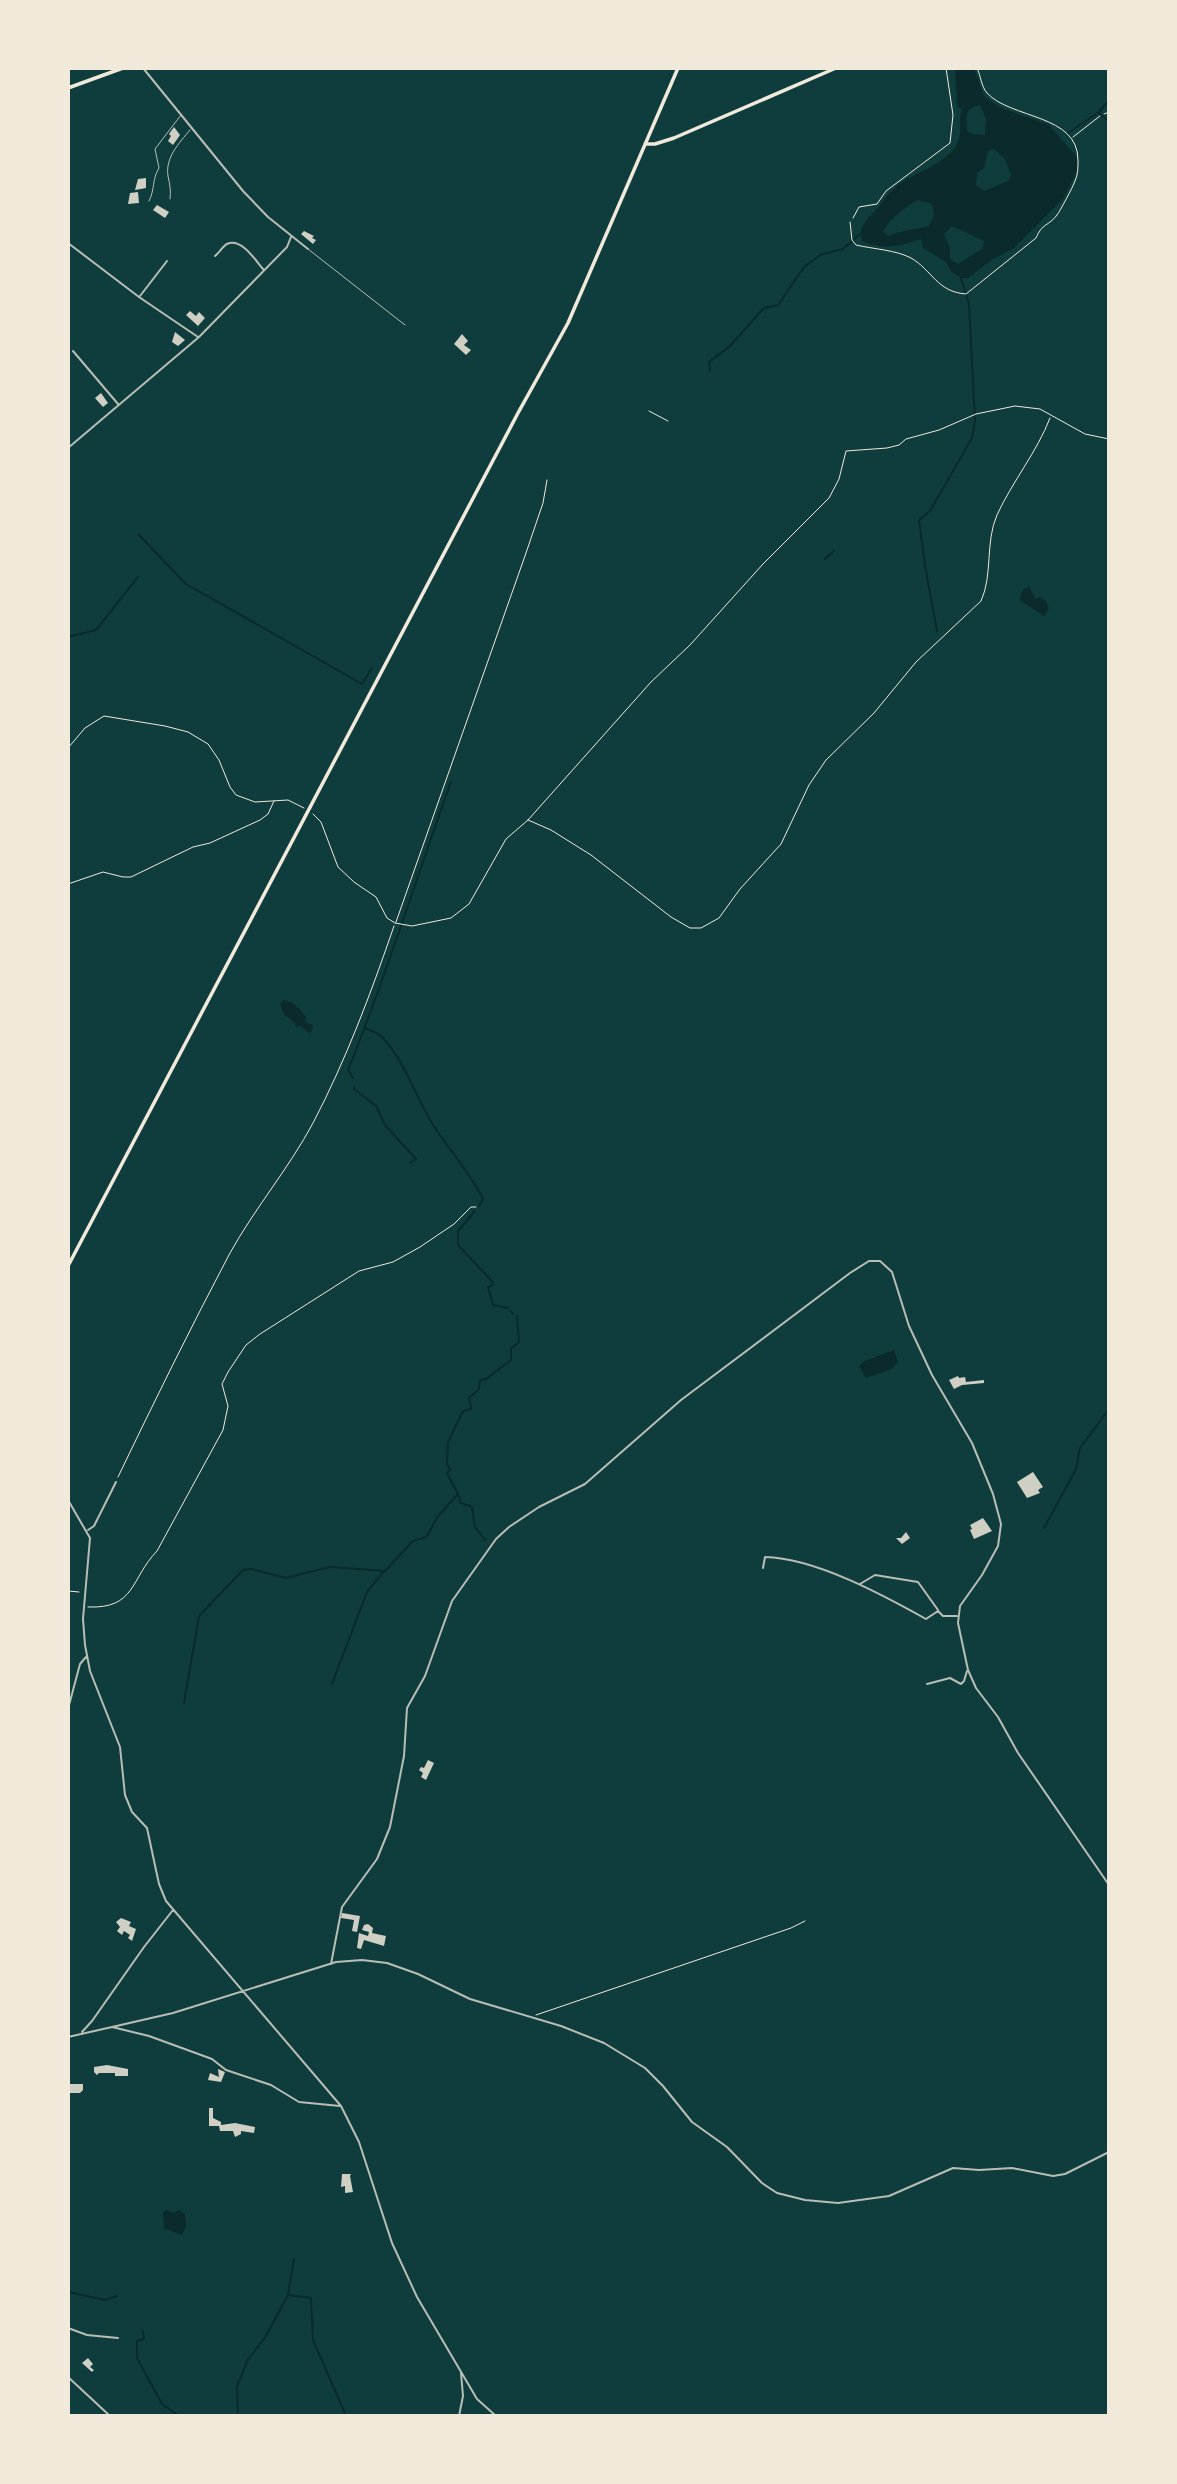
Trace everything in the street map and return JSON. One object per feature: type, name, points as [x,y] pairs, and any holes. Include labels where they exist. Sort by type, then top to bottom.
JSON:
[{"type":"main road","points":[[68,88],[123,68]]},
{"type":"main road","points":[[68,1266],[513,422],[568,323],[678,68]]},
{"type":"main road","points":[[645,144],[674,138],[836,68]]},
{"type":"street","points":[[145,69],[243,191],[307,249]]},
{"type":"street","points":[[68,448],[199,337],[287,247],[291,237]]},
{"type":"street","points":[[68,243],[139,297],[199,337]]},
{"type":"street","points":[[215,256],[225,245],[234,243],[241,246],[264,270]]},
{"type":"street","points":[[139,297],[167,261]]},
{"type":"street","points":[[73,351],[119,405]]},
{"type":"street","points":[[331,1964],[342,1907],[377,1858],[390,1826],[404,1756],[407,1708],[425,1676],[452,1601],[496,1539],[539,1507],[585,1483],[681,1400],[869,1261],[880,1261],[892,1272],[909,1326],[932,1375],[972,1443],[993,1494],[1001,1524],[998,1546],[962,1601],[958,1616],[968,1670],[976,1688],[998,1717],[1018,1753],[1109,1885]]},
{"type":"street","points":[[87,1531],[94,1526],[116,1482]]},
{"type":"street","points":[[68,1500],[87,1531],[90,1543],[83,1634],[87,1657],[120,1747],[125,1795],[132,1812],[147,1828],[159,1884],[166,1901],[341,2106],[359,2142],[392,2244],[417,2297],[477,2399],[496,2416]]},
{"type":"street","points":[[762,1568],[765,1557],[776,1558],[815,1568],[860,1585],[926,1619],[938,1611]]},
{"type":"street","points":[[860,1585],[875,1575],[918,1582],[943,1616],[958,1616]]},
{"type":"street","points":[[68,1709],[80,1664],[87,1657]]},
{"type":"street","points":[[926,1684],[950,1678],[961,1684],[968,1670]]},
{"type":"street","points":[[81,2033],[174,1910]]},
{"type":"street","points":[[68,2037],[173,2013],[331,1964],[362,1960],[418,1973],[470,1999],[561,2026],[622,2053],[645,2068],[692,2122],[727,2147],[762,2183],[777,2193],[805,2200],[838,2203],[889,2196],[953,2168],[1012,2168],[1053,2176],[1066,2174],[1109,2152]]},
{"type":"street","points":[[112,2027],[183,2047],[219,2063],[226,2070],[271,2085],[299,2102],[341,2106]]},
{"type":"street","points":[[68,2328],[87,2335],[118,2338]]},
{"type":"street","points":[[459,2416],[463,2396],[461,2372]]},
{"type":"street","points":[[68,2378],[110,2416]]},
{"type":"lane","points":[[149,201],[154,177],[159,169],[155,149],[181,115]]},
{"type":"lane","points":[[170,200],[168,161],[192,128]]},
{"type":"lane","points":[[307,249],[405,325]]},
{"type":"path","points":[[853,218],[859,207],[877,204],[886,191],[950,143],[953,115],[946,68]]},
{"type":"path","points":[[850,222],[852,240],[856,244],[908,257],[917,262],[940,285],[957,294],[965,294],[1036,238],[1041,226],[1058,214],[1076,181],[1077,154],[1072,139],[1045,120],[1003,105],[989,95],[982,85],[977,68]]},
{"type":"path","points":[[1104,114],[1109,112]]},
{"type":"path","points":[[1072,139],[1100,116]]},
{"type":"path","points":[[68,748],[85,728],[104,716],[188,732],[208,744],[236,795],[255,802],[288,800],[308,810],[321,822],[338,867],[376,897],[383,912],[395,923],[426,925],[451,918],[469,904],[506,839],[528,820],[651,682],[690,645],[829,498],[839,479],[846,451],[899,445],[906,439],[939,430],[976,414],[1016,405],[1040,409],[1085,434],[1109,439]]},
{"type":"path","points":[[649,411],[668,421]]},
{"type":"path","points":[[528,820],[551,830],[591,855],[649,901],[690,928],[701,928],[719,918],[740,889],[781,844],[808,785],[820,767],[874,713],[916,662],[981,601],[985,589],[990,538],[998,513],[1051,416]]},
{"type":"path","points":[[116,1482],[174,1360],[230,1254],[312,1125],[361,1017],[526,553],[543,503],[547,481]]},
{"type":"path","points":[[68,884],[103,872],[131,877],[192,847],[210,843],[261,820],[268,814],[274,801]]},
{"type":"path","points":[[84,1607],[106,1608],[120,1603],[157,1550],[223,1430],[228,1406],[222,1384],[246,1345],[359,1271],[393,1262],[420,1247],[454,1224],[471,1207],[476,1207]]},
{"type":"path","points":[[68,1591],[85,1592]]},
{"type":"path","points":[[529,2018],[805,1921]]},
{"type":"water","points":[[955,68],[974,68],[984,96],[1004,109],[1049,125],[1076,156],[1078,169],[1063,199],[1014,248],[993,259],[968,278],[961,278],[951,271],[946,262],[923,248],[921,239],[884,247],[862,241],[861,236],[865,222],[894,188],[937,163],[954,148],[958,142],[962,109],[957,106]],"holes":[[[980,105],[986,119],[985,135],[967,131],[967,114]],[[994,149],[1005,159],[1011,175],[1008,181],[984,191],[976,185],[977,173],[984,168],[988,151]],[[917,200],[932,204],[934,214],[929,226],[889,236],[883,232],[903,210]],[[952,226],[984,241],[982,249],[958,264],[950,259],[950,248],[944,234]]]},
{"type":"water","points":[[1029,586],[1035,599],[1040,597],[1046,601],[1049,609],[1044,616],[1020,600],[1022,591]]},
{"type":"water","points":[[283,1000],[299,1008],[306,1017],[305,1022],[313,1025],[312,1031],[309,1033],[300,1026],[296,1027],[284,1014],[280,1004]]},
{"type":"water","points":[[894,1350],[898,1362],[892,1369],[866,1378],[859,1366]]},
{"type":"water","points":[[167,2210],[173,2213],[179,2210],[185,2214],[186,2227],[182,2235],[164,2228],[163,2212]]},
{"type":"building","points":[[174,127],[180,135],[173,145],[168,141]]},
{"type":"building","points":[[146,178],[146,188],[135,190],[138,179]]},
{"type":"building","points":[[138,192],[139,203],[128,204],[130,193]]},
{"type":"building","points":[[157,205],[169,212],[165,218],[153,210]]},
{"type":"building","points":[[304,231],[314,236],[312,238],[316,240],[313,244],[301,234]]},
{"type":"building","points":[[190,311],[196,316],[199,312],[205,318],[198,326],[186,315]]},
{"type":"building","points":[[175,332],[185,340],[178,346],[172,342]]},
{"type":"building","points":[[462,334],[468,341],[464,345],[471,350],[466,355],[454,344]]},
{"type":"building","points":[[101,393],[108,403],[103,407],[95,398]]},
{"type":"building","points":[[958,1376],[965,1377],[966,1382],[984,1380],[984,1383],[962,1385],[954,1389],[949,1380]]},
{"type":"building","points":[[1033,1472],[1043,1487],[1038,1490],[1040,1493],[1027,1498],[1017,1482]]},
{"type":"building","points":[[983,1518],[992,1531],[974,1539],[970,1525]]},
{"type":"building","points":[[906,1532],[910,1538],[902,1544],[896,1538],[901,1538]]},
{"type":"building","points":[[428,1760],[434,1763],[426,1780],[421,1777],[423,1773],[419,1770],[424,1768]]},
{"type":"building","points":[[342,1913],[360,1916],[357,1932],[352,1931],[354,1920],[341,1918]]},
{"type":"building","points":[[121,1918],[131,1922],[129,1926],[136,1929],[132,1941],[128,1938],[130,1935],[124,1931],[122,1935],[117,1931],[120,1927],[116,1922]]},
{"type":"building","points":[[368,1924],[373,1928],[372,1933],[386,1936],[384,1946],[364,1940],[361,1949],[357,1948],[359,1933],[368,1936],[369,1932],[362,1930],[364,1925]]},
{"type":"building","points":[[107,2065],[128,2069],[128,2076],[115,2076],[115,2073],[97,2075],[94,2072],[94,2067]]},
{"type":"building","points":[[218,2069],[225,2072],[221,2082],[208,2080],[210,2073],[219,2077]]},
{"type":"building","points":[[68,2084],[83,2084],[83,2090],[80,2093],[68,2093]]},
{"type":"building","points":[[209,2108],[213,2108],[213,2118],[221,2122],[221,2125],[235,2123],[255,2127],[254,2133],[241,2131],[241,2134],[235,2137],[233,2131],[220,2131],[219,2126],[209,2126]]},
{"type":"building","points":[[342,2174],[351,2174],[353,2192],[345,2193],[345,2186],[341,2187]]},
{"type":"building","points":[[88,2358],[93,2364],[90,2367],[94,2370],[92,2372],[82,2363]]},
{"type":"waterway","points":[[1068,133],[1099,112],[1109,100]]},
{"type":"waterway","points":[[1099,113],[1109,121]]},
{"type":"waterway","points":[[710,371],[709,362],[730,346],[764,308],[778,305],[804,267],[820,255],[843,249],[860,234]]},
{"type":"waterway","points":[[937,631],[919,520],[930,511],[972,438],[975,421],[969,304],[961,278]]},
{"type":"waterway","points":[[138,534],[186,584],[362,684],[372,668]]},
{"type":"waterway","points":[[825,559],[834,551]]},
{"type":"waterway","points":[[68,637],[96,630],[138,577]]},
{"type":"waterway","points":[[353,1078],[348,1070],[451,782]]},
{"type":"waterway","points":[[365,1028],[380,1035],[396,1055],[428,1117],[478,1189],[483,1199],[479,1206]]},
{"type":"waterway","points":[[354,1087],[376,1106],[385,1125],[416,1159],[410,1163]]},
{"type":"waterway","points":[[475,1211],[458,1231],[458,1245],[492,1281],[493,1285],[488,1287],[493,1305],[508,1308]]},
{"type":"waterway","points":[[449,1440],[463,1411],[471,1409],[469,1398],[479,1389],[480,1380],[486,1379],[511,1360],[511,1348],[519,1342],[517,1316]]},
{"type":"waterway","points":[[1044,1528],[1076,1469],[1080,1448],[1109,1409]]},
{"type":"waterway","points":[[421,1539],[427,1536],[438,1516],[458,1494],[447,1473],[450,1469],[447,1464],[448,1441]]},
{"type":"waterway","points":[[458,1494],[461,1503],[472,1507],[475,1527],[485,1540]]},
{"type":"waterway","points":[[184,1703],[199,1616],[243,1570],[251,1569],[286,1578],[330,1567],[385,1571],[413,1541],[419,1539]]},
{"type":"waterway","points":[[332,1684],[367,1592],[384,1571]]},
{"type":"waterway","points":[[238,2416],[237,2387],[247,2361],[266,2336],[288,2295],[294,2259]]},
{"type":"waterway","points":[[68,2292],[105,2300],[117,2296]]},
{"type":"waterway","points":[[289,2295],[311,2298],[313,2340],[346,2416]]},
{"type":"waterway","points":[[143,2331],[144,2339],[137,2341],[137,2358],[162,2404],[179,2416]]}]
